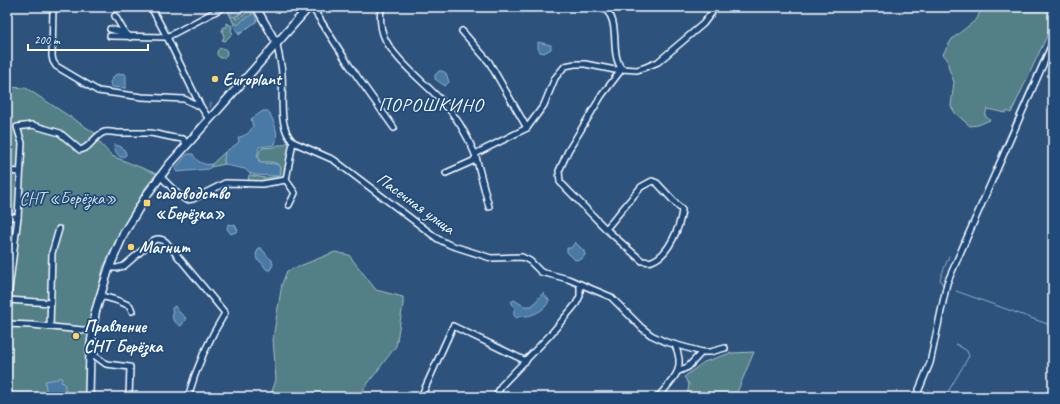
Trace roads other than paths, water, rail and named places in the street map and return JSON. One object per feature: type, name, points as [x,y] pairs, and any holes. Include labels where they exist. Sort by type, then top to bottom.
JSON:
[{"type":"main road","points":[[89,397],[92,330],[100,296],[109,268],[124,233],[145,197],[160,176],[309,7]]},
{"type":"street","points":[[54,7],[52,56],[56,66],[98,90],[142,97],[184,99],[201,107]]},
{"type":"street","points":[[151,7],[209,120]]},
{"type":"street","points":[[110,36],[167,37],[224,7]]},
{"type":"street","points":[[256,7],[276,44],[282,75],[283,116],[289,137],[293,142],[286,180],[295,193],[289,206]]},
{"type":"street","points":[[312,7],[349,64],[394,128]]},
{"type":"street","points":[[381,7],[380,26],[388,45],[444,103],[457,119],[468,137],[476,156],[489,207]]},
{"type":"street","points":[[602,7],[607,10],[614,27],[615,55],[617,63],[622,68]]},
{"type":"street","points":[[446,173],[473,161],[476,156],[527,128],[544,105],[555,78],[565,66],[585,64],[615,70],[622,68],[637,70],[658,62],[703,24],[716,7]]},
{"type":"street","points":[[115,16],[125,33],[130,37]]},
{"type":"street","points":[[110,29],[125,33]]},
{"type":"street","points":[[462,31],[489,62],[527,128]]},
{"type":"street","points":[[916,397],[930,363],[947,283],[1053,42]]},
{"type":"street","points":[[606,229],[641,187],[652,181],[657,183],[682,210],[681,220],[672,241],[663,253],[651,261],[642,261],[606,229],[560,182],[559,171],[568,151],[602,95],[622,68]]},
{"type":"street","points":[[7,306],[9,265],[18,217],[22,143],[17,127],[32,125],[60,133],[80,150],[86,148],[98,135],[107,132],[167,136],[183,139],[187,145]]},
{"type":"street","name":"Пасечная улица","points":[[293,142],[334,160],[438,239],[450,245],[491,258],[522,257],[530,261],[541,272],[558,275],[611,297],[642,328],[651,334],[675,345],[702,352],[710,352],[725,348]]},
{"type":"street","points":[[7,171],[20,172]]},
{"type":"street","points":[[160,176],[186,200],[193,199],[225,183],[262,184],[286,180]]},
{"type":"street","points":[[7,217],[18,217]]},
{"type":"street","points":[[50,327],[52,253],[59,229]]},
{"type":"street","points":[[109,268],[124,266],[154,240],[162,240],[166,242],[226,314],[212,336],[193,380],[188,397]]},
{"type":"street","points":[[496,397],[501,386],[550,335],[576,304],[580,296],[580,284]]},
{"type":"street","points":[[100,296],[114,298],[130,306],[132,311]]},
{"type":"street","points":[[8,300],[51,303]]},
{"type":"street","points":[[7,324],[92,330]]},
{"type":"street","points":[[422,397],[453,326],[526,361]]},
{"type":"street","points":[[675,345],[680,361],[679,372]]},
{"type":"street","points":[[90,352],[106,364],[130,367],[129,397]]},
{"type":"street","points":[[658,397],[679,372],[688,367],[702,352]]},
{"type":"water","points":[[234,7],[249,7],[232,17],[230,15],[235,9]]},
{"type":"water","points":[[251,13],[254,14],[257,20],[256,22],[240,33],[233,24],[235,23],[238,25],[244,19],[251,16]]},
{"type":"water","points":[[538,42],[551,45],[551,49],[544,53],[540,52]]},
{"type":"water","points":[[439,71],[446,73],[449,82],[445,86],[435,79],[435,75]]},
{"type":"water","points":[[124,73],[126,75],[126,88],[111,87],[110,82],[115,75]]},
{"type":"water","points":[[263,111],[268,111],[273,119],[277,136],[275,145],[259,147],[257,157],[260,163],[275,164],[278,166],[280,171],[278,176],[256,175],[249,173],[245,169],[225,164],[224,162],[225,152],[238,143],[238,138],[248,133],[253,126],[251,119]]},
{"type":"water","points":[[114,145],[122,148],[126,155],[120,157],[115,151]]},
{"type":"water","points":[[188,154],[193,154],[198,161],[203,164],[212,164],[209,169],[177,172],[175,169]]},
{"type":"water","points":[[228,224],[235,225],[238,231],[231,234],[227,229]]},
{"type":"water","points":[[575,242],[584,251],[585,255],[582,259],[575,260],[567,252],[567,248],[571,248]]},
{"type":"water","points":[[259,248],[261,248],[272,260],[273,265],[270,270],[267,270],[261,262],[257,260],[256,254]]},
{"type":"water","points":[[543,293],[549,300],[548,304],[542,310],[528,316],[520,316],[517,318],[514,315],[515,308],[511,302],[514,300],[524,306],[532,306]]},
{"type":"water","points":[[175,306],[186,318],[180,326],[173,320],[172,308]]},
{"type":"water","points":[[59,377],[62,378],[61,382],[64,383],[67,397],[40,397],[45,395],[45,381],[58,379]]},
{"type":"waterway","points":[[155,7],[164,25]]},
{"type":"waterway","points":[[166,28],[168,33]]},
{"type":"waterway","points":[[998,157],[1053,33]]},
{"type":"waterway","points":[[210,107],[211,103]]},
{"type":"waterway","points":[[187,139],[204,117]]},
{"type":"waterway","points":[[144,189],[182,144]]},
{"type":"waterway","points":[[943,286],[940,279],[949,256]]},
{"type":"waterway","points":[[956,291],[1053,326]]},
{"type":"waterway","points":[[945,397],[969,356],[967,351],[956,344]]},
{"type":"waterway","points":[[929,390],[938,397]]},
{"type":"place","name":"Europlant","points":[[215,79]]},
{"type":"place","name":"садоводство «Берёзка»","points":[[147,203]]},
{"type":"place","name":"Магнит","points":[[131,247]]},
{"type":"place","name":"Правление СНТ Берёзка","points":[[76,336]]},
{"type":"district","name":"ПОРОШКИНО","points":[[431,104]]},
{"type":"park label","name":"СНТ «Берёзка»","points":[[68,198]]}]
